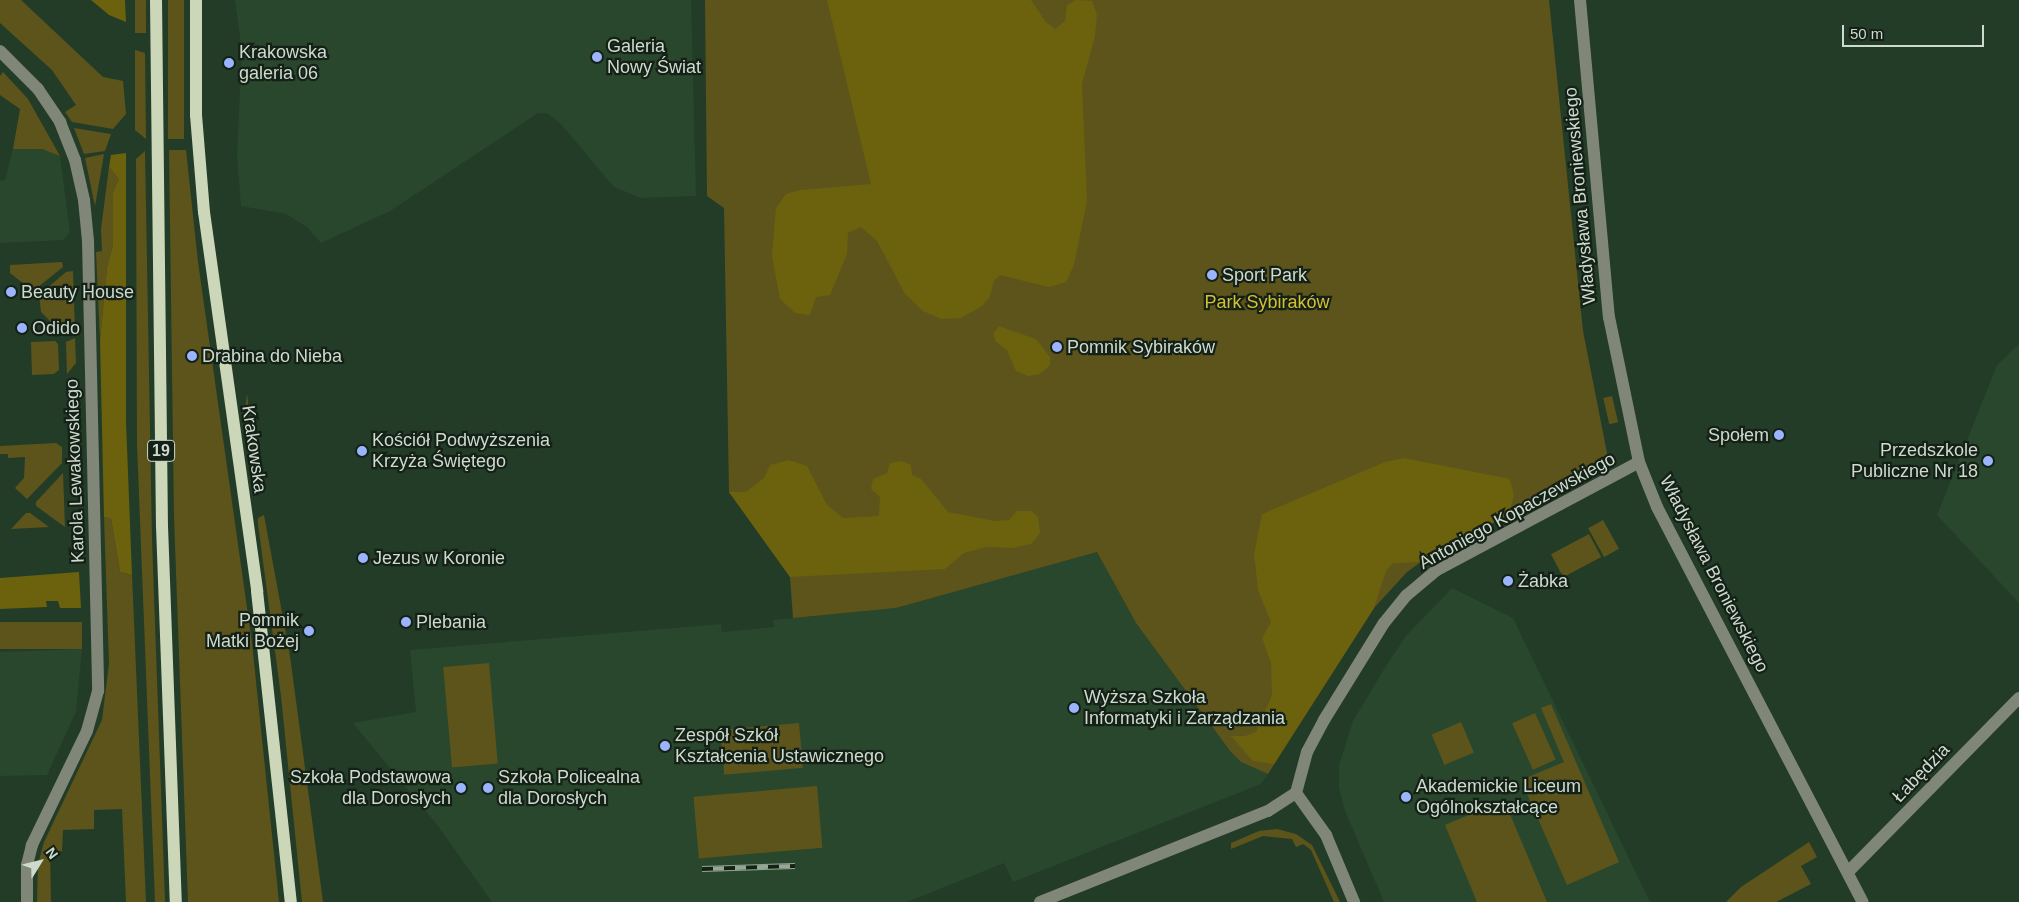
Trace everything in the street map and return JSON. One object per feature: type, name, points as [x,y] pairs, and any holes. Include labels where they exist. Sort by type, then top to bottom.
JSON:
[{"type":"main road","name":"19","points":[[156,0],[162,526],[176,902]]},
{"type":"main road","name":"Krakowska","points":[[196,0],[196,116],[204,212],[258,591],[291,902]]},
{"type":"street","name":"Władysława Broniewskiego","points":[[1580,0],[1609,317],[1639,462],[1657,507],[1863,902]]},
{"type":"street","name":"Karola Lewakowskiego","points":[[0,51],[38,89],[60,122],[75,160],[84,200],[88,241],[98,691],[87,731],[32,845],[27,865],[27,902]]},
{"type":"street","name":"Antoniego Kopaczewskiego","points":[[1296,793],[1307,752],[1324,720],[1384,623],[1407,595],[1437,570],[1639,462]]},
{"type":"street","name":"Łabędzia","points":[[1848,872],[2019,698]]},
{"type":"street","points":[[1040,902],[1268,811],[1296,793],[1326,835],[1354,902]]},
{"type":"shaded area","points":[[91,0],[125,0],[126,22],[109,15]]},
{"type":"shaded area","points":[[235,0],[691,0],[696,196],[641,198],[614,187],[560,123],[547,113],[538,113],[390,211],[321,243],[307,227],[286,214],[241,206],[237,155],[242,51]]},
{"type":"shaded area","points":[[827,0],[1031,0],[1046,22],[1055,29],[1065,21],[1067,5],[1076,0],[1092,1],[1097,15],[1095,36],[1082,84],[1087,201],[1074,265],[1066,282],[1049,287],[1000,275],[994,281],[990,297],[982,306],[961,318],[941,319],[923,311],[905,294],[877,241],[861,227],[848,233],[847,254],[830,295],[816,297],[810,315],[795,313],[780,299],[772,256],[776,208],[786,194],[800,190],[871,184]]},
{"type":"shaded area","points":[[13,149],[42,149],[60,156],[70,232],[63,240],[0,243],[0,181],[5,180]]},
{"type":"shaded area","points":[[126,153],[126,421],[132,575],[120,572],[111,519],[104,517],[100,340],[107,267],[113,245],[113,192],[119,179],[109,167],[111,155]]},
{"type":"shaded area","points":[[999,326],[1036,339],[1050,357],[1050,365],[1040,374],[1028,376],[1016,371],[1007,350],[996,342],[993,334]]},
{"type":"shaded area","name":"Przedszkole Publiczne Nr 18","points":[[2019,344],[2019,603],[1937,515],[1997,365]]},
{"type":"shaded area","points":[[1404,458],[1510,479],[1514,495],[1511,507],[1504,517],[1421,562],[1393,563],[1386,571],[1374,608],[1274,764],[1253,761],[1231,736],[1245,736],[1256,732],[1272,695],[1271,663],[1262,638],[1271,622],[1258,590],[1254,554],[1262,514],[1385,462]]},
{"type":"shaded area","points":[[789,460],[807,466],[827,505],[843,518],[879,516],[880,497],[871,489],[873,479],[887,473],[890,463],[902,461],[911,465],[912,475],[921,479],[948,512],[995,521],[1009,520],[1017,511],[1031,511],[1038,517],[1040,533],[1031,544],[1013,548],[986,547],[964,553],[945,569],[790,577],[729,492],[746,492],[764,478],[770,465]]},
{"type":"shaded area","name":"Zespół Szkół Kształcenia Ustawicznego","points":[[1097,552],[1136,623],[1230,751],[1241,762],[1268,774],[1261,784],[1013,882],[1004,863],[907,902],[492,902],[438,826],[353,723],[416,712],[410,650],[721,624],[722,632],[774,627],[773,620],[896,608]]},
{"type":"shaded area","points":[[79,572],[81,608],[60,608],[58,601],[46,601],[47,607],[0,609],[0,578]]},
{"type":"shaded area","points":[[1452,588],[1513,618],[1650,902],[1384,902],[1345,811],[1339,788],[1339,765],[1353,721],[1386,666],[1406,636]]},
{"type":"shaded area","points":[[82,649],[76,712],[47,775],[0,776],[0,652]]},
{"type":"green space","points":[[0,0],[21,0],[103,77],[123,81],[126,114],[113,129],[72,122],[65,112],[76,105],[52,70],[0,23]]},
{"type":"green space","points":[[135,0],[146,0],[146,33],[135,33]]},
{"type":"green space","points":[[168,0],[184,0],[184,139],[168,139]]},
{"type":"green space","name":"Park Sybiraków","points":[[705,0],[1549,0],[1583,331],[1608,458],[1589,473],[1432,554],[1407,572],[1374,608],[1268,774],[1241,762],[1230,751],[1136,623],[1097,552],[896,608],[793,618],[790,577],[729,492],[724,208],[707,196]]},
{"type":"green space","points":[[135,50],[145,53],[146,139],[135,130]]},
{"type":"green space","points":[[3,72],[28,99],[60,156],[42,149],[13,149],[20,109],[0,95],[0,76]]},
{"type":"green space","points":[[74,128],[111,134],[105,151],[84,154]]},
{"type":"green space","points":[[169,150],[186,150],[198,262],[252,643],[279,902],[188,902],[174,517]]},
{"type":"green space","points":[[145,151],[152,540],[165,902],[155,902],[137,444],[136,159]]},
{"type":"green space","points":[[104,154],[95,206],[85,158]]},
{"type":"green space","points":[[109,167],[119,179],[113,192],[113,245],[107,267],[100,340],[96,252],[102,251],[101,229]]},
{"type":"green space","points":[[62,262],[63,267],[38,287],[29,288],[10,273],[10,265]]},
{"type":"green space","points":[[73,271],[75,331],[64,335],[41,312],[39,295],[66,272]]},
{"type":"green space","points":[[75,338],[76,363],[67,374],[66,342]]},
{"type":"green space","points":[[55,341],[58,344],[59,370],[54,374],[32,375],[31,342]]},
{"type":"green space","points":[[247,394],[259,493],[254,492],[244,421]]},
{"type":"green space","points":[[1612,396],[1618,422],[1609,424],[1603,398]]},
{"type":"green space","points":[[56,443],[62,447],[62,463],[27,499],[15,488],[24,478],[25,457],[8,458],[8,454],[0,454],[0,446]]},
{"type":"green space","points":[[63,473],[65,527],[36,506],[36,502]]},
{"type":"green space","points":[[26,513],[30,513],[49,527],[11,529]]},
{"type":"green space","points":[[264,515],[290,656],[323,902],[302,902],[281,696],[258,524],[258,518]]},
{"type":"green space","points":[[104,517],[111,519],[120,572],[132,575],[146,902],[126,902],[122,809],[94,810],[94,829],[63,830],[62,851],[50,851],[51,902],[37,902],[38,864],[44,842],[102,720],[109,664]]},
{"type":"green space","points":[[1603,520],[1619,549],[1604,557],[1588,528]]},
{"type":"green space","points":[[1589,534],[1601,557],[1563,577],[1551,554]]},
{"type":"green space","points":[[0,622],[82,622],[82,649],[0,649]]},
{"type":"green space","points":[[489,663],[498,764],[452,768],[443,667]]},
{"type":"green space","points":[[1551,704],[1619,862],[1567,885],[1521,780],[1564,762],[1541,708]]},
{"type":"green space","points":[[1535,713],[1556,760],[1533,770],[1512,723]]},
{"type":"green space","points":[[1461,722],[1474,752],[1444,765],[1432,735]]},
{"type":"green space","points":[[799,723],[803,768],[724,775],[720,730]]},
{"type":"green space","points":[[817,786],[822,848],[699,859],[693,797]]},
{"type":"green space","points":[[1504,800],[1547,902],[1477,902],[1445,825]]},
{"type":"green space","points":[[1277,829],[1296,834],[1312,845],[1340,902],[1334,902],[1311,850],[1303,844],[1296,847],[1292,839],[1263,836],[1231,849],[1231,843],[1259,831]]},
{"type":"green space","points":[[1809,842],[1817,857],[1801,866],[1811,884],[1776,902],[1726,902],[1741,887]]},
{"type":"railway","points":[[702,869],[795,866]]},
{"type":"place","name":"Galeria Nowy Świat","points":[[597,57]]},
{"type":"place","name":"Krakowska galeria 06","points":[[229,63]]},
{"type":"place","name":"Sport Park","points":[[1212,275]]},
{"type":"place","name":"Beauty House","points":[[11,292]]},
{"type":"place","name":"Odido","points":[[22,328]]},
{"type":"place","name":"Pomnik Sybiraków","points":[[1057,347]]},
{"type":"place","name":"Drabina do Nieba","points":[[192,356]]},
{"type":"place","name":"Społem","points":[[1779,435]]},
{"type":"place","name":"Kościół Podwyższenia Krzyża Świętego","points":[[362,451]]},
{"type":"place","name":"Przedszkole Publiczne Nr 18","points":[[1988,461]]},
{"type":"place","name":"Jezus w Koronie","points":[[363,558]]},
{"type":"place","name":"Żabka","points":[[1508,581]]},
{"type":"place","name":"Plebania","points":[[406,622]]},
{"type":"place","name":"Pomnik Matki Bożej","points":[[309,631]]},
{"type":"place","name":"Wyższa Szkoła Informatyki i Zarządzania","points":[[1074,708]]},
{"type":"place","name":"Zespół Szkół Kształcenia Ustawicznego","points":[[665,746]]},
{"type":"place","name":"Szkoła Podstawowa dla Dorosłych","points":[[461,788]]},
{"type":"place","name":"Szkoła Policealna dla Dorosłych","points":[[488,788]]},
{"type":"place","name":"Akademickie Liceum Ogólnokształcące","points":[[1406,797]]}]
